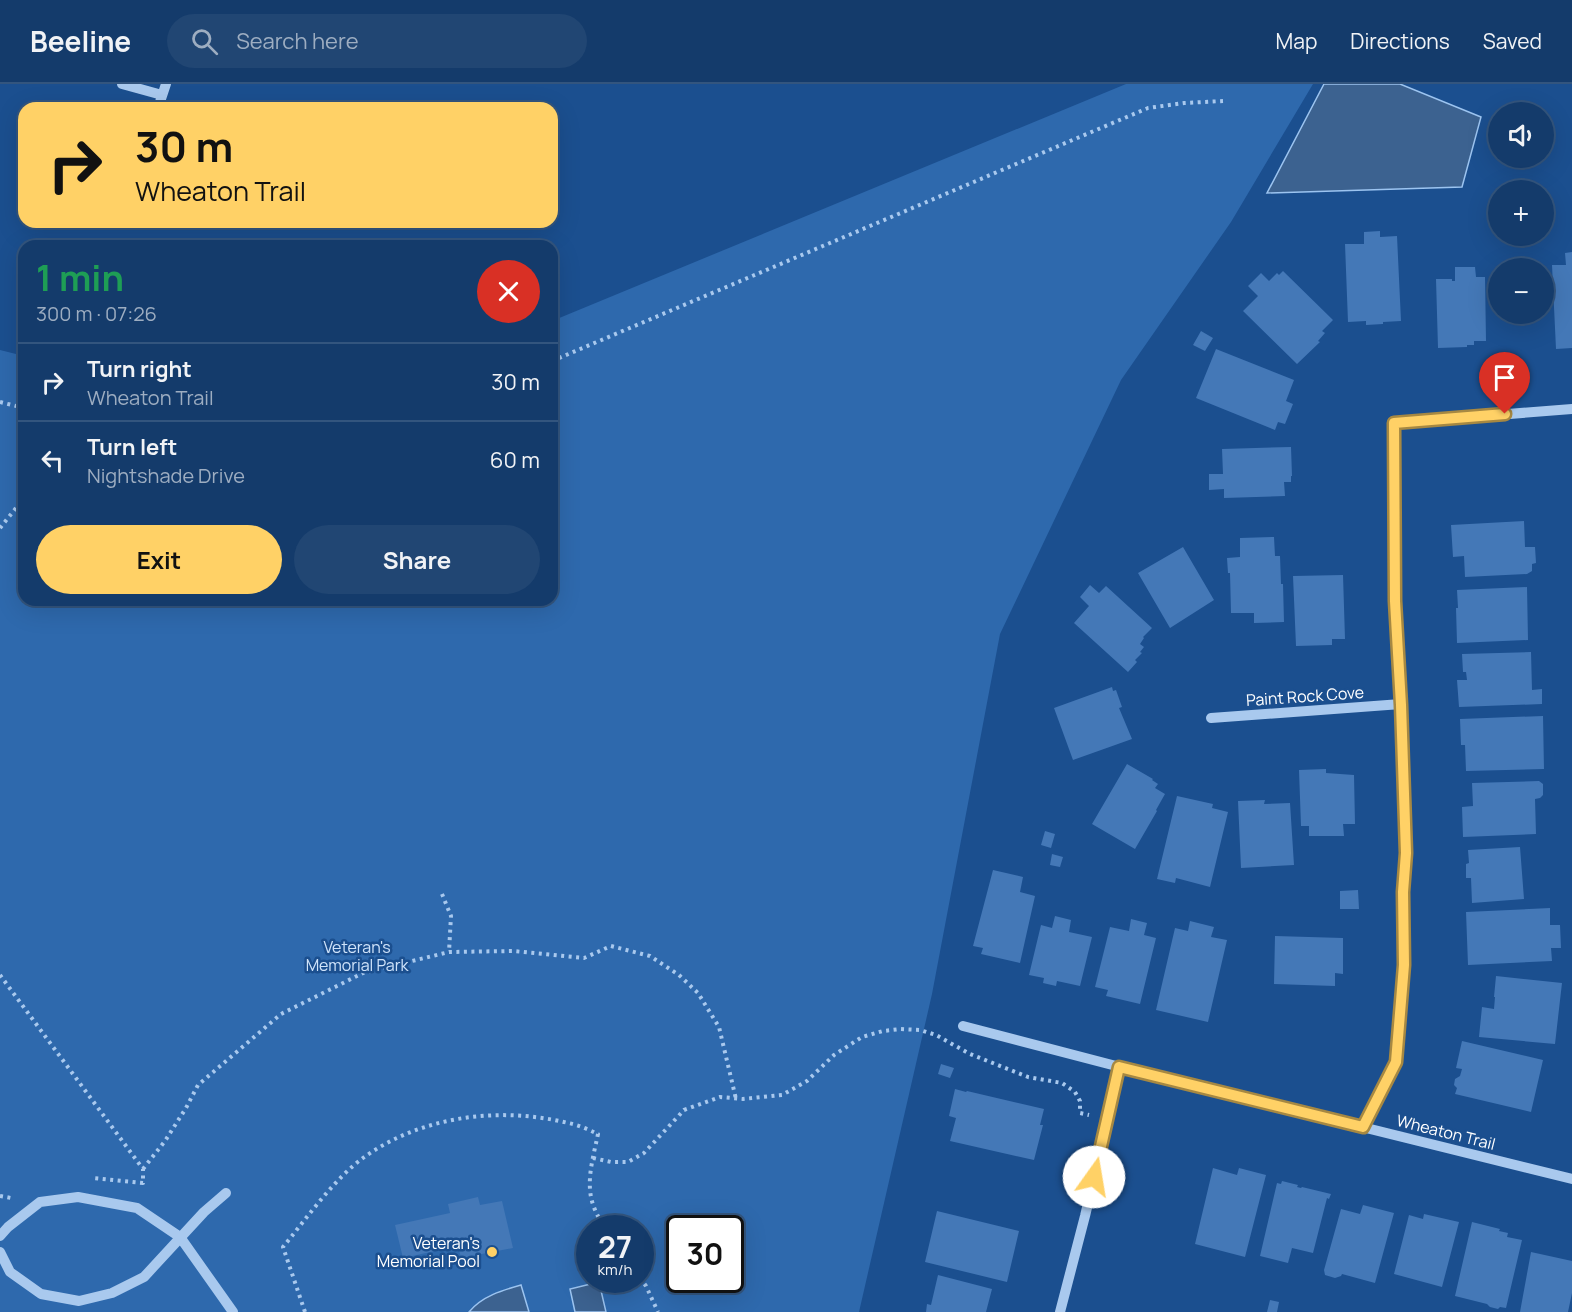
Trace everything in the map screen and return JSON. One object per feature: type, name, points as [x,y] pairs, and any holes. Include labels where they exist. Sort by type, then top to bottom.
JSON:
[{"type":"street","points":[[122,84],[162,95]]},
{"type":"street","points":[[160,102],[166,84]]},
{"type":"street","points":[[1363,1127],[1396,1062],[1404,965],[1403,892],[1406,853],[1395,601],[1394,423],[1572,409]]},
{"type":"street","name":"Paint Rock Cove","points":[[1211,718],[1401,705]]},
{"type":"street","name":"Wheaton Trail","points":[[963,1026],[1572,1179]]},
{"type":"street","points":[[1060,1312],[1085,1216],[1119,1067]]},
{"type":"street","points":[[0,1252],[10,1272],[40,1294],[79,1300],[112,1293],[144,1278],[204,1212],[226,1193]]},
{"type":"street","points":[[0,1236],[40,1202],[78,1197],[137,1208],[180,1237],[233,1312]]},
{"type":"path","points":[[558,358],[1148,108],[1223,101]]},
{"type":"path","points":[[0,402],[18,406]]},
{"type":"path","points":[[0,528],[18,506]]},
{"type":"path","points":[[442,894],[451,916],[449,952]]},
{"type":"path","points":[[0,975],[143,1169],[165,1141],[198,1085],[281,1014],[363,973],[449,952],[513,951],[584,958],[611,946],[650,956],[679,975],[698,993],[719,1027],[736,1099]]},
{"type":"path","points":[[594,1158],[611,1162],[628,1162],[644,1153],[684,1110],[720,1097],[736,1099],[782,1095],[807,1080],[834,1055],[862,1037],[902,1029],[920,1030],[936,1035],[970,1054],[1028,1077],[1062,1083],[1075,1092],[1080,1101],[1080,1113],[1089,1115]]},
{"type":"path","points":[[305,1312],[283,1246],[336,1184],[361,1159],[406,1133],[431,1124],[469,1117],[510,1114],[571,1123],[598,1134],[590,1178],[591,1195],[598,1215]]},
{"type":"path","points":[[649,1293],[658,1312]]},
{"type":"green space","name":"Veteran's Memorial Park","points":[[1126,84],[1313,84],[1231,222],[1121,380],[1000,634],[932,994],[859,1312],[0,1312],[0,350],[18,354],[18,606],[558,606],[558,319]]},
{"type":"shaded area","points":[[1324,84],[1400,84],[1481,117],[1462,187],[1267,193]]},
{"type":"shaded area","points":[[521,1285],[529,1312],[469,1312],[486,1298]]},
{"type":"shaded area","points":[[576,1288],[576,1293],[602,1293],[606,1312],[575,1312],[570,1289]]},
{"type":"building","points":[[1380,231],[1380,237],[1397,236],[1401,321],[1366,325],[1366,321],[1348,322],[1345,244],[1364,244],[1364,232]]},
{"type":"building","points":[[1572,252],[1572,348],[1556,349],[1554,265],[1566,265],[1565,253]]},
{"type":"building","points":[[1455,267],[1475,267],[1476,277],[1485,277],[1486,341],[1474,341],[1474,345],[1467,345],[1467,347],[1438,348],[1436,279],[1455,281]]},
{"type":"building","points":[[1283,271],[1333,320],[1322,331],[1325,333],[1318,341],[1320,342],[1297,364],[1243,311],[1258,296],[1248,286],[1261,273],[1269,281],[1277,273],[1279,275]]},
{"type":"building","points":[[1201,331],[1213,338],[1205,351],[1193,345]]},
{"type":"building","points":[[1216,349],[1294,380],[1286,401],[1293,404],[1285,424],[1278,422],[1275,430],[1196,398]]},
{"type":"building","points":[[1291,447],[1292,476],[1291,482],[1284,482],[1285,496],[1224,498],[1224,489],[1209,490],[1209,474],[1223,474],[1222,449]]},
{"type":"building","points":[[1524,521],[1525,547],[1535,547],[1536,563],[1532,564],[1532,571],[1527,574],[1465,577],[1464,556],[1453,557],[1451,525]]},
{"type":"building","points":[[1274,537],[1275,556],[1280,556],[1284,622],[1254,623],[1254,613],[1231,613],[1230,573],[1228,573],[1227,558],[1240,557],[1240,538]]},
{"type":"building","points":[[1183,547],[1214,600],[1170,628],[1138,573]]},
{"type":"building","points":[[1343,575],[1345,639],[1332,639],[1332,645],[1296,646],[1293,576]]},
{"type":"building","points":[[1090,585],[1099,593],[1106,586],[1152,628],[1143,637],[1140,644],[1144,647],[1140,652],[1142,653],[1128,672],[1074,623],[1089,606],[1080,597]]},
{"type":"building","points":[[1527,587],[1528,640],[1457,643],[1457,590]]},
{"type":"building","points":[[1531,652],[1532,690],[1542,689],[1542,704],[1459,707],[1457,680],[1467,680],[1466,672],[1463,672],[1462,654]]},
{"type":"building","points":[[1112,687],[1113,691],[1116,690],[1122,707],[1119,708],[1132,739],[1073,760],[1054,708]]},
{"type":"building","points":[[1543,716],[1544,769],[1466,771],[1465,745],[1461,745],[1460,719]]},
{"type":"building","points":[[1127,764],[1153,779],[1158,784],[1155,788],[1165,794],[1135,849],[1092,824]]},
{"type":"building","points":[[1326,769],[1326,773],[1354,775],[1355,824],[1343,824],[1344,836],[1309,836],[1309,826],[1301,826],[1299,770]]},
{"type":"building","points":[[1539,781],[1543,784],[1543,795],[1535,799],[1536,834],[1463,837],[1462,807],[1473,806],[1472,783]]},
{"type":"building","points":[[1177,796],[1213,804],[1212,808],[1228,812],[1210,887],[1176,878],[1175,883],[1157,879]]},
{"type":"building","points":[[1265,800],[1264,804],[1290,803],[1294,865],[1241,868],[1238,801]]},
{"type":"building","points":[[1045,831],[1055,834],[1051,848],[1041,845]]},
{"type":"building","points":[[1520,847],[1524,899],[1472,903],[1471,878],[1466,878],[1466,864],[1469,863],[1468,850]]},
{"type":"building","points":[[1052,854],[1063,857],[1060,867],[1050,865]]},
{"type":"building","points":[[993,870],[1023,877],[1020,892],[1035,896],[1020,963],[981,954],[983,948],[973,946]]},
{"type":"building","points":[[1358,890],[1359,909],[1340,909],[1340,891]]},
{"type":"building","points":[[1550,908],[1550,925],[1560,925],[1561,948],[1551,948],[1552,961],[1468,965],[1466,912]]},
{"type":"building","points":[[1055,916],[1071,920],[1069,932],[1092,937],[1080,986],[1057,981],[1056,986],[1043,983],[1044,978],[1029,975],[1041,925],[1052,928]]},
{"type":"building","points":[[1131,919],[1147,923],[1144,935],[1156,938],[1140,1004],[1106,996],[1108,990],[1095,987],[1110,927],[1129,931]]},
{"type":"building","points":[[1190,921],[1214,927],[1211,937],[1227,940],[1208,1022],[1156,1010],[1175,928],[1188,931]]},
{"type":"building","points":[[1275,936],[1343,938],[1343,974],[1335,973],[1335,986],[1274,984]]},
{"type":"building","points":[[1496,976],[1562,983],[1555,1044],[1479,1037],[1482,1007],[1494,1009]]},
{"type":"building","points":[[1462,1041],[1543,1060],[1531,1112],[1455,1094],[1457,1088],[1454,1085],[1455,1079],[1460,1076],[1462,1069],[1456,1068]]},
{"type":"building","points":[[941,1064],[954,1068],[950,1078],[938,1074]]},
{"type":"building","points":[[955,1089],[1044,1109],[1040,1125],[1043,1125],[1034,1160],[950,1141],[956,1118],[949,1116]]},
{"type":"building","points":[[1213,1168],[1237,1175],[1239,1168],[1266,1175],[1245,1257],[1195,1244]]},
{"type":"building","points":[[1282,1181],[1298,1185],[1297,1187],[1331,1194],[1329,1199],[1327,1198],[1313,1253],[1292,1248],[1288,1263],[1260,1256],[1277,1183],[1281,1184]]},
{"type":"building","points":[[478,1197],[480,1205],[502,1201],[513,1248],[461,1258],[458,1246],[403,1258],[395,1225],[450,1213],[448,1204]]},
{"type":"building","points":[[1363,1205],[1394,1213],[1375,1283],[1342,1274],[1335,1278],[1325,1275],[1324,1270],[1341,1209],[1360,1214]]},
{"type":"building","points":[[937,1211],[1019,1231],[1007,1282],[925,1262]]},
{"type":"building","points":[[1424,1214],[1459,1222],[1442,1287],[1394,1274],[1409,1215],[1423,1219]]},
{"type":"building","points":[[1472,1222],[1500,1229],[1499,1231],[1508,1233],[1507,1237],[1522,1240],[1506,1308],[1498,1309],[1455,1296]]},
{"type":"building","points":[[1531,1252],[1572,1261],[1572,1293],[1568,1312],[1520,1312]]},
{"type":"building","points":[[938,1275],[992,1289],[986,1312],[926,1312],[927,1304],[931,1305]]},
{"type":"building","points":[[1270,1300],[1279,1302],[1277,1312],[1267,1312]]},
{"type":"place","name":"Veteran's Memorial Pool","points":[[492,1252]]},
{"type":"route","points":[[1094,1177],[1119,1067],[1363,1127],[1396,1062],[1404,965],[1403,892],[1406,853],[1395,601],[1394,423],[1505,414]]}]
